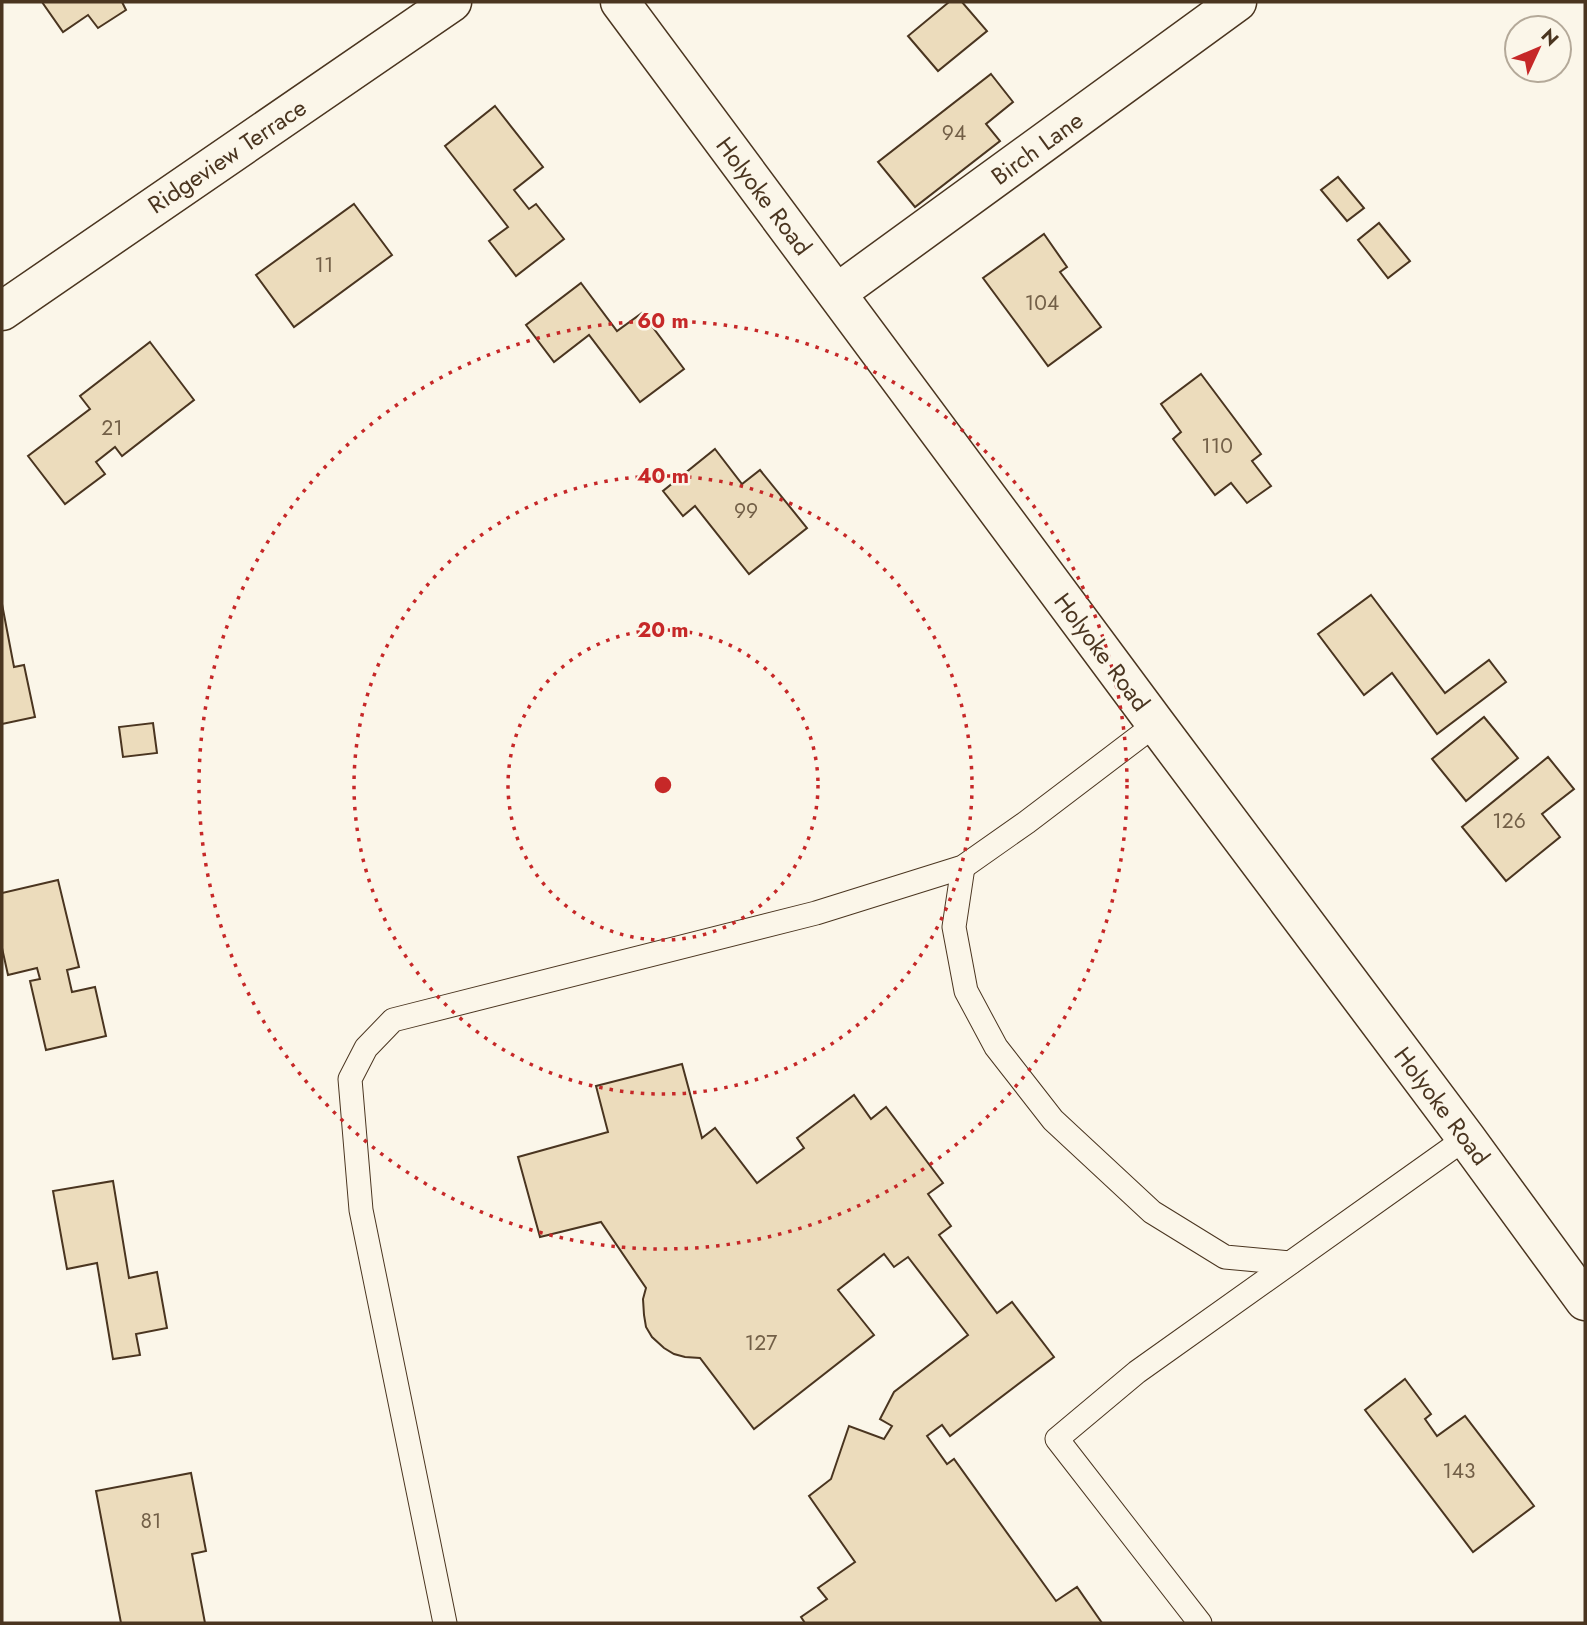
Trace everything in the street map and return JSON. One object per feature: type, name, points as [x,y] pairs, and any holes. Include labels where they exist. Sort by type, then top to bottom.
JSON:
[{"type":"street","name":"Ridgeview Terrace","points":[[2,311],[452,2]]},
{"type":"street","name":"Holyoke Road","points":[[620,2],[1585,1300]]},
{"type":"street","name":"Birch Lane","points":[[836,293],[1237,2]]},
{"type":"lane","points":[[445,1623],[361,1210],[350,1079],[366,1048],[393,1020],[816,913],[963,867],[1156,724]]},
{"type":"lane","points":[[963,867],[954,927],[966,991],[996,1047],[1053,1120],[1152,1212],[1225,1257],[1290,1264]]},
{"type":"lane","points":[[1200,1623],[1057,1439],[1137,1372],[1466,1138]]},
{"type":"building","points":[[42,2],[122,2],[126,10],[98,28],[88,15],[63,32]]},
{"type":"building","points":[[949,2],[962,2],[987,31],[938,71],[908,36]]},
{"type":"building","points":[[991,74],[1013,102],[986,124],[1000,141],[915,207],[878,162]]},
{"type":"building","points":[[495,106],[543,167],[514,190],[529,209],[536,204],[564,239],[516,276],[489,241],[508,227],[445,146]]},
{"type":"building","points":[[1338,177],[1364,208],[1347,221],[1321,190]]},
{"type":"building","points":[[354,204],[392,255],[294,327],[256,275]]},
{"type":"building","points":[[1379,223],[1410,261],[1388,278],[1358,240]]},
{"type":"building","points":[[1044,234],[1067,267],[1060,272],[1101,327],[1048,366],[983,278]]},
{"type":"building","points":[[581,283],[617,331],[642,313],[684,369],[640,402],[589,335],[554,362],[526,325]]},
{"type":"building","points":[[150,342],[194,400],[122,456],[115,447],[96,462],[105,474],[65,504],[28,456],[90,409],[80,396]]},
{"type":"building","points":[[1201,374],[1261,454],[1252,461],[1271,486],[1247,503],[1231,483],[1215,495],[1173,439],[1181,432],[1161,404]]},
{"type":"building","points":[[715,449],[742,484],[760,470],[807,528],[749,574],[695,506],[683,516],[663,491]]},
{"type":"building","points":[[1371,595],[1445,693],[1489,660],[1506,682],[1437,734],[1392,673],[1364,695],[1318,634]]},
{"type":"building","points":[[2,604],[14,667],[24,665],[35,717],[2,724]]},
{"type":"building","points":[[1484,717],[1518,758],[1466,801],[1432,759]]},
{"type":"building","points":[[153,723],[157,753],[123,757],[119,727]]},
{"type":"building","points":[[1548,757],[1574,789],[1542,814],[1560,837],[1506,881],[1462,827]]},
{"type":"building","points":[[58,880],[79,967],[67,970],[72,992],[95,987],[106,1036],[46,1050],[30,981],[40,979],[37,968],[8,975],[2,948],[2,893]]},
{"type":"building","points":[[682,1064],[702,1138],[715,1128],[757,1183],[804,1148],[797,1138],[854,1095],[871,1119],[886,1107],[943,1183],[928,1194],[951,1226],[939,1235],[997,1313],[1012,1302],[1054,1357],[950,1436],[942,1425],[927,1436],[947,1464],[954,1459],[1056,1601],[1077,1587],[1102,1623],[805,1623],[801,1617],[827,1599],[818,1588],[855,1562],[809,1496],[831,1479],[849,1426],[884,1439],[892,1426],[880,1419],[894,1392],[968,1335],[908,1257],[894,1267],[884,1254],[838,1290],[874,1335],[754,1429],[700,1358],[674,1354],[652,1337],[646,1327],[644,1315],[643,1299],[646,1288],[601,1222],[540,1237],[518,1157],[608,1132],[596,1086]]},
{"type":"building","points":[[113,1181],[129,1278],[157,1272],[167,1328],[136,1334],[140,1355],[113,1359],[97,1263],[67,1269],[53,1191]]},
{"type":"building","points":[[1405,1379],[1431,1414],[1425,1419],[1437,1436],[1465,1416],[1534,1506],[1473,1552],[1365,1410]]},
{"type":"building","points":[[191,1473],[206,1551],[192,1554],[205,1623],[121,1623],[96,1491]]}]
